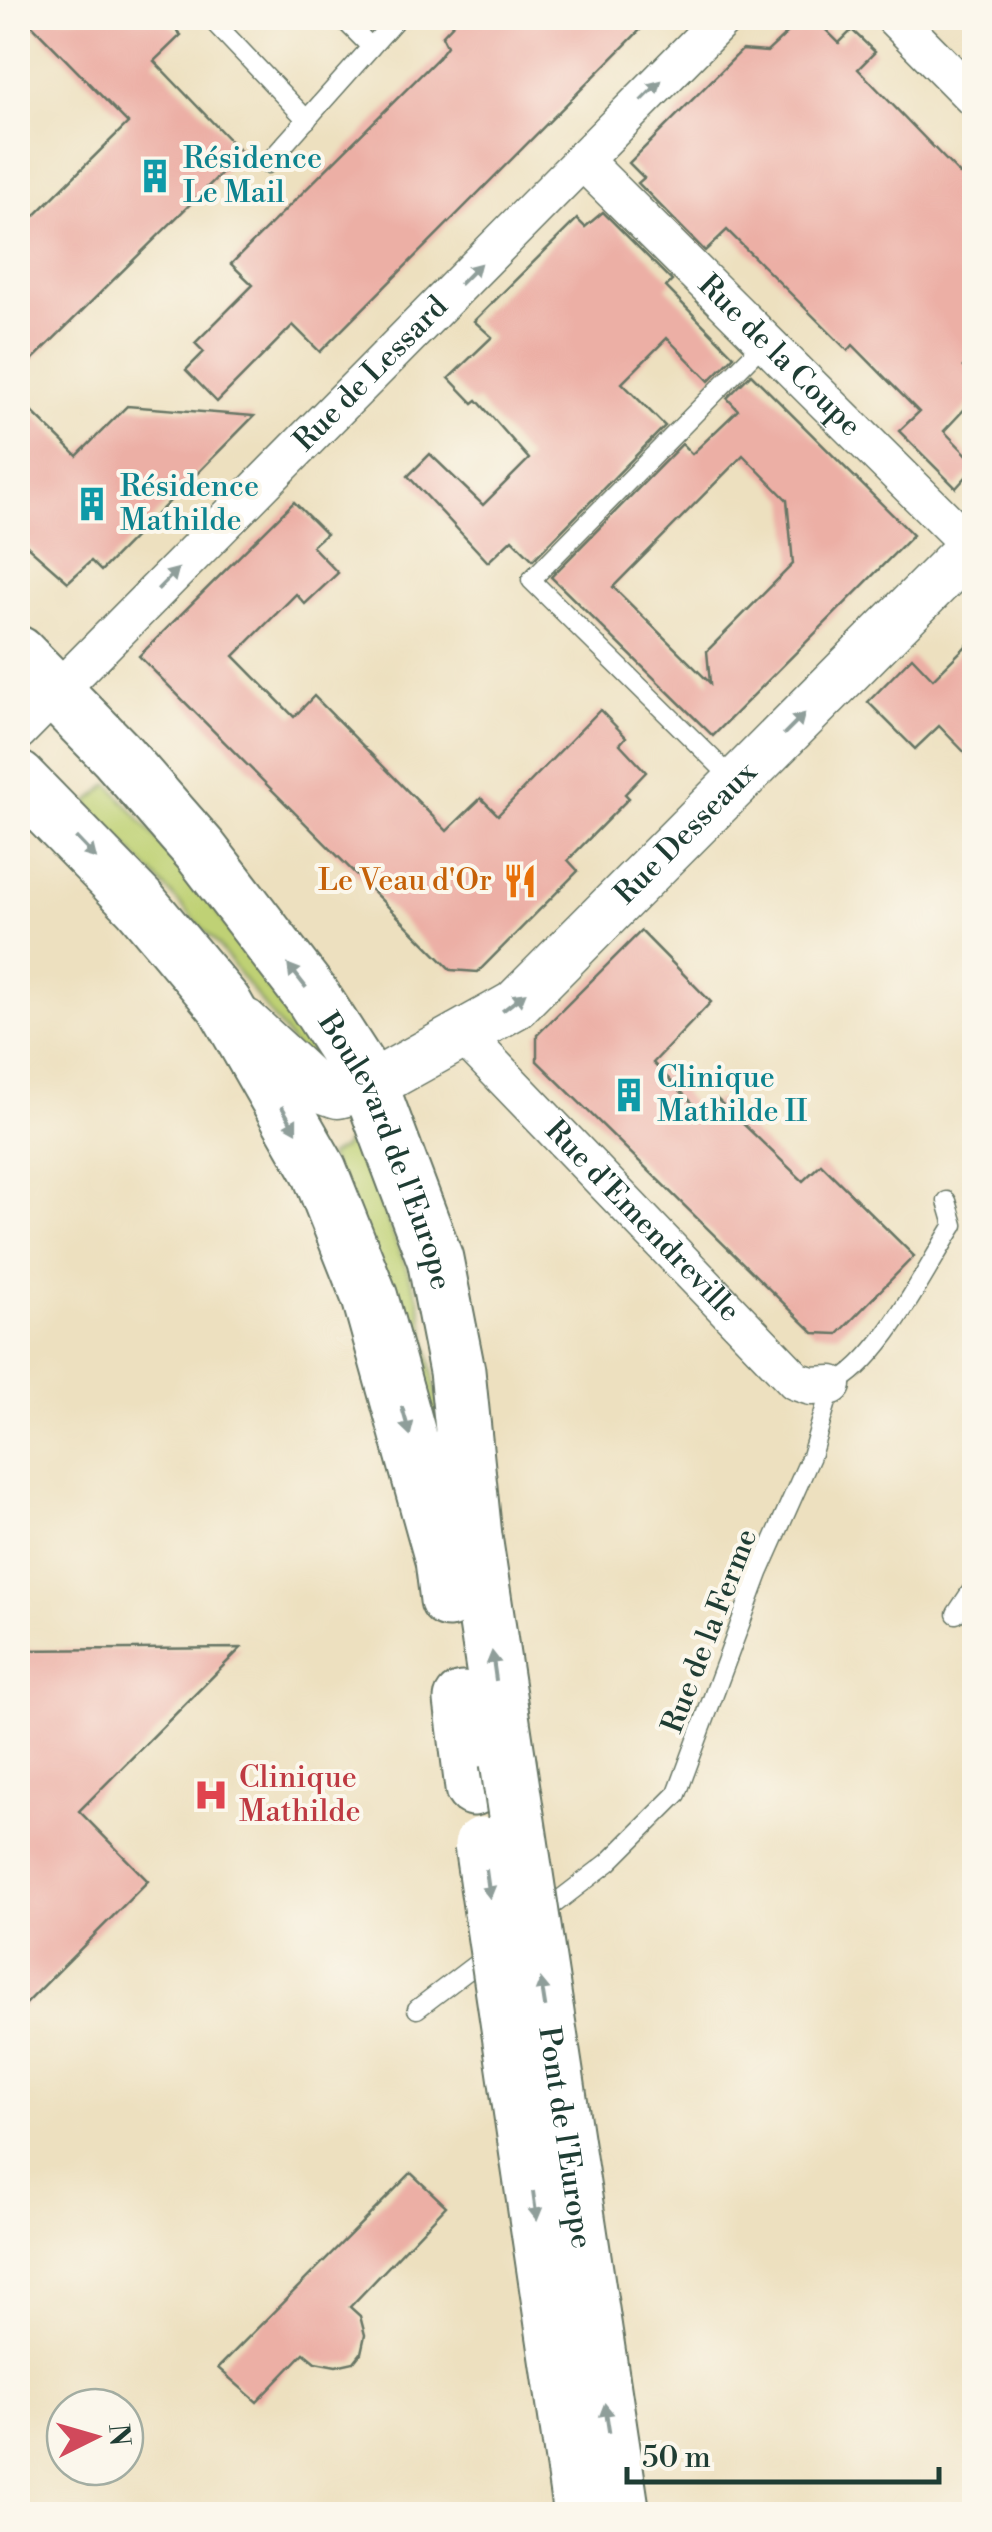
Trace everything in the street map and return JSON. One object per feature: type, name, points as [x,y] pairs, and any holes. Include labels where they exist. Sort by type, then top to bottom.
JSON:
[{"type":"main road","name":"Boulevard de l'Europe","points":[[18,654],[200,850],[312,996],[370,1086],[435,1259],[457,1371],[474,1536],[491,1775]]},
{"type":"main road","points":[[18,779],[141,905],[224,1004],[319,1170],[370,1298],[443,1560],[491,1775]]},
{"type":"main road","name":"Pont de l'Europe","points":[[491,1775],[581,2514]]},
{"type":"main road","name":"Pont de l'Europe","points":[[491,1775],[622,2514]]},
{"type":"street","name":"Rue de Lessard","points":[[18,731],[723,18]]},
{"type":"street","points":[[894,18],[974,98]]},
{"type":"street","name":"Rue de la Coupe","points":[[582,160],[974,547]]},
{"type":"street","name":"Rue Desseaux","points":[[370,1086],[515,1005],[974,547]]},
{"type":"street","points":[[224,1004],[312,1085],[338,1094],[370,1086]]},
{"type":"street","name":"Rue d'Emendreville","points":[[468,1032],[475,1047],[796,1380],[811,1386],[832,1385]]},
{"type":"lane","points":[[210,18],[307,120]]},
{"type":"lane","points":[[342,18],[371,47]]},
{"type":"lane","points":[[267,164],[397,18]]},
{"type":"lane","points":[[736,782],[531,580],[765,342]]},
{"type":"lane","points":[[832,1385],[858,1368],[874,1348],[954,1225],[947,1201]]},
{"type":"lane","name":"Rue de la Ferme","points":[[417,2009],[609,1862],[677,1794],[759,1573],[812,1456],[832,1385]]},
{"type":"lane","points":[[956,1614],[974,1586]]},
{"type":"green space","points":[[109,784],[203,892],[313,1050],[311,1054],[302,1056],[218,945],[87,803]]},
{"type":"green space","points":[[352,1132],[419,1299],[451,1474],[328,1156],[343,1148]]},
{"type":"building","name":"Résidence Le Mail","points":[[25,18],[164,18],[181,35],[154,61],[242,153],[18,374],[18,232],[128,123]]},
{"type":"building","points":[[459,18],[652,18],[320,352],[293,325],[217,402],[186,370],[204,352],[195,343],[253,285],[231,264],[438,58],[447,46],[442,36]]},
{"type":"building","points":[[803,18],[814,18],[839,43],[852,30],[875,52],[858,69],[974,189],[974,356],[962,368],[974,357],[974,399],[944,431],[974,462],[974,468],[956,488],[899,431],[919,412],[853,345],[848,351],[727,230],[705,251],[638,183],[644,178],[629,163],[742,50],[767,52]]},
{"type":"building","points":[[603,212],[672,281],[666,287],[734,356],[709,381],[667,338],[622,383],[665,426],[533,560],[512,539],[488,562],[408,476],[430,454],[483,505],[529,459],[477,400],[473,403],[449,378],[492,337],[474,321],[577,219],[585,227]]},
{"type":"building","points":[[751,374],[913,535],[713,736],[551,577],[682,444],[692,454],[738,410],[727,398]],"holes":[[[743,455],[787,500],[793,564],[707,651],[710,683],[613,587]]]},
{"type":"building","name":"Résidence Mathilde","points":[[18,398],[77,456],[127,406],[254,416],[101,571],[91,561],[68,582],[18,538]]},
{"type":"building","points":[[294,502],[326,534],[312,546],[338,573],[305,604],[296,594],[234,656],[294,717],[314,696],[447,831],[481,798],[498,815],[600,710],[626,737],[620,744],[646,772],[625,794],[629,798],[568,860],[578,871],[478,972],[451,970],[139,656]]},
{"type":"building","points":[[974,638],[974,762],[939,726],[915,749],[868,702],[912,657],[933,679]]},
{"type":"building","name":"Clinique Mathilde II","points":[[641,931],[711,1002],[653,1063],[703,1114],[717,1099],[803,1181],[821,1164],[914,1256],[838,1334],[814,1333],[537,1061],[537,1035]]},
{"type":"building","points":[[241,1648],[79,1811],[148,1881],[18,2012],[18,1650]]},
{"type":"building","points":[[411,2173],[446,2206],[350,2307],[360,2316],[365,2335],[361,2353],[354,2362],[336,2366],[315,2362],[304,2353],[257,2402],[218,2368]]},
{"type":"railway","points":[[960,2514],[974,2509]]},
{"type":"place","name":"Résidence Le Mail","points":[[155,176]]},
{"type":"place","name":"Résidence Mathilde","points":[[92,504]]},
{"type":"place","name":"Le Veau d'Or","points":[[520,881]]},
{"type":"place","name":"Clinique Mathilde II","points":[[629,1095]]},
{"type":"place","name":"Clinique Mathilde","points":[[211,1795]]}]
